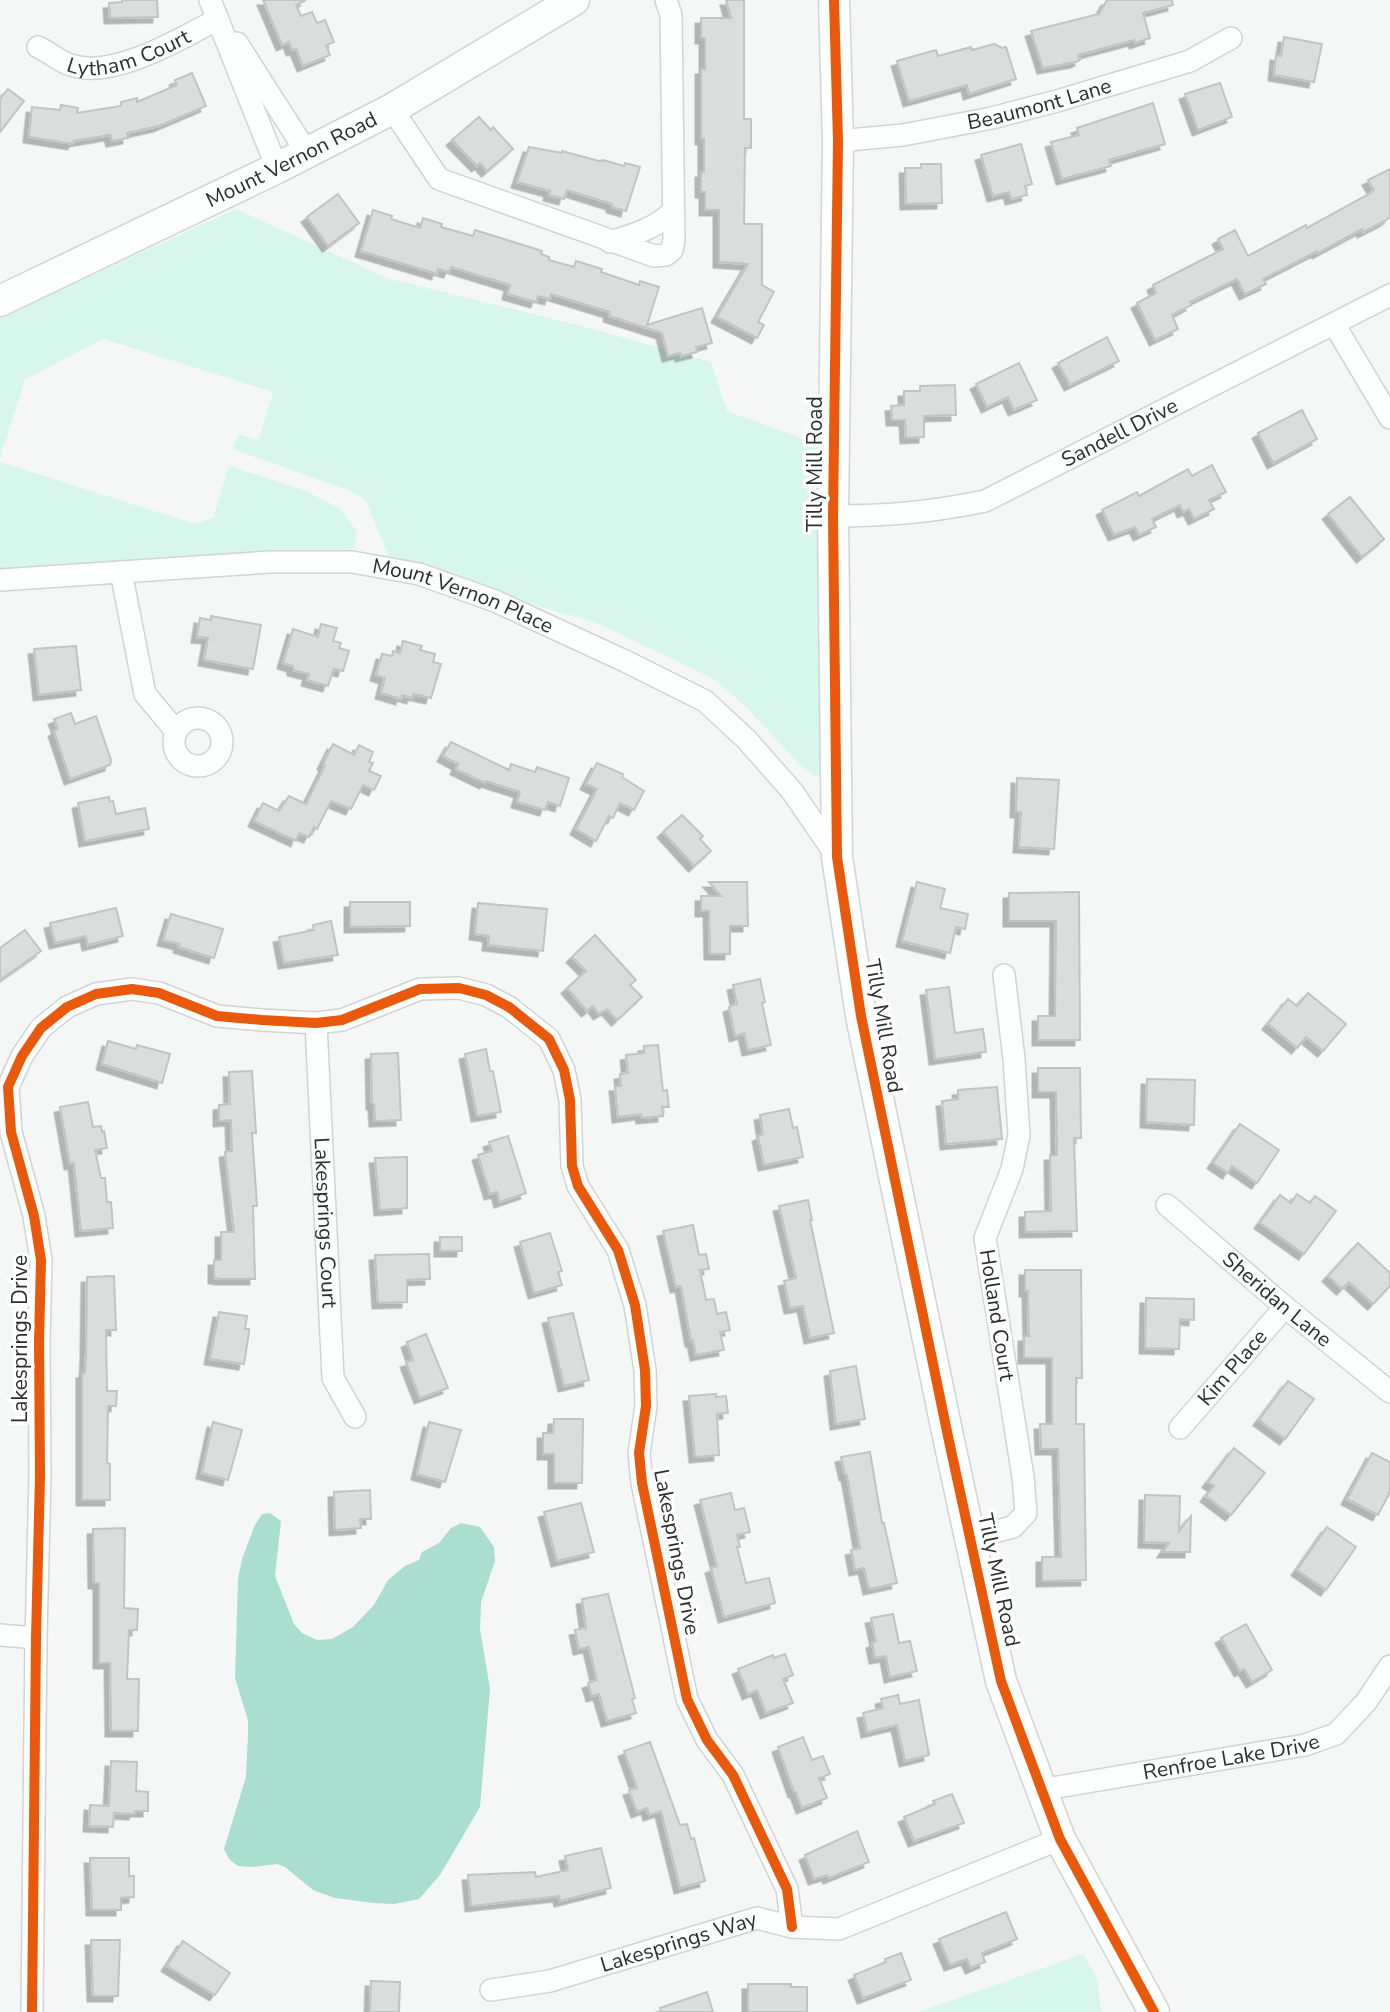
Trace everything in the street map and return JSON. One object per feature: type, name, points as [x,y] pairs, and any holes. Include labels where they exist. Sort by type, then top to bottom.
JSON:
[{"type":"street","name":"Mount Vernon Road","points":[[0,301],[277,168],[392,109],[575,0]]},
{"type":"street","points":[[392,109],[439,179],[654,256],[666,255],[673,250],[671,15],[666,0]]},
{"type":"street","name":"Tilly Mill Road","points":[[834,0],[838,141],[833,516],[837,857],[861,1016],[1001,1681],[1060,1839],[1154,2012]]},
{"type":"street","points":[[214,10],[307,153]]},
{"type":"street","points":[[214,10],[277,168]]},
{"type":"street","name":"Lytham Court","points":[[38,47],[72,66],[99,68],[150,55],[214,10]]},
{"type":"street","name":"Beaumont Lane","points":[[838,141],[903,135],[1044,105],[1190,61],[1231,38]]},
{"type":"street","points":[[616,243],[649,229],[672,212]]},
{"type":"street","name":"Sandell Drive","points":[[833,516],[894,516],[985,501],[1390,295]]},
{"type":"street","points":[[1334,324],[1390,418]]},
{"type":"street","name":"Mount Vernon Place","points":[[0,580],[270,562],[352,562],[419,574],[481,595],[705,701],[746,739],[792,791],[837,857]]},
{"type":"street","points":[[121,572],[145,694],[176,732]]},
{"type":"street","name":"Holland Court","points":[[970,1538],[1013,1527],[1026,1513],[1023,1476],[985,1238],[1012,1169],[1019,1135],[1014,1059],[1004,975]]},
{"type":"street","name":"Lakesprings Drive","points":[[32,2012],[41,1260],[34,1216],[11,1132],[8,1087],[41,1028],[67,1007],[96,994],[132,989],[159,993],[218,1016],[316,1023],[342,1020],[420,989],[459,988],[486,995],[509,1007],[549,1039],[565,1070],[570,1100],[572,1166],[578,1186],[618,1250],[635,1305],[645,1370],[646,1406],[639,1453],[642,1483],[687,1699],[707,1740],[733,1775],[788,1889],[792,1927]]},
{"type":"street","name":"Lakesprings Court","points":[[316,1023],[333,1378],[355,1417]]},
{"type":"street","name":"Sheridan Lane","points":[[1167,1205],[1285,1307],[1390,1392]]},
{"type":"street","name":"Kim Place","points":[[1180,1428],[1285,1307]]},
{"type":"street","points":[[0,1635],[36,1638]]},
{"type":"street","name":"Renfroe Lake Drive","points":[[1040,1790],[1305,1745],[1336,1734],[1366,1702],[1390,1666]]},
{"type":"street","name":"Lakesprings Way","points":[[491,1990],[550,1981],[757,1918],[792,1927],[839,1929],[1060,1839]]},
{"type":"shaded area","points":[[236,209],[387,278],[578,325],[711,362],[727,411],[820,445],[826,775],[815,776],[801,766],[746,707],[714,679],[597,623],[526,603],[411,563],[390,560],[366,500],[351,491],[233,449],[238,434],[259,440],[273,392],[104,339],[25,379],[0,458],[0,318]]},
{"type":"shaded area","points":[[0,462],[195,524],[213,518],[229,466],[306,491],[342,510],[357,532],[354,548],[342,554],[0,571]]},
{"type":"shaded area","points":[[270,1513],[281,1521],[275,1576],[294,1624],[302,1633],[317,1640],[332,1639],[353,1627],[374,1605],[388,1580],[405,1566],[419,1560],[422,1552],[439,1543],[451,1528],[461,1523],[480,1527],[494,1547],[495,1561],[481,1602],[480,1629],[490,1689],[480,1807],[440,1875],[419,1899],[394,1904],[335,1898],[313,1890],[285,1867],[277,1864],[238,1866],[229,1859],[224,1849],[246,1777],[248,1720],[235,1678],[238,1579],[242,1559],[255,1525],[262,1514]]},
{"type":"shaded area","points":[[1083,1954],[1098,1980],[1103,2012],[919,2012]]},
{"type":"building","points":[[122,0],[157,0],[158,17],[110,18],[109,3]]},
{"type":"building","points":[[263,0],[306,0],[296,5],[301,16],[312,12],[317,23],[325,20],[334,42],[326,45],[330,55],[303,66],[296,49],[292,50],[289,42],[282,45]]},
{"type":"building","points":[[726,0],[744,0],[744,119],[751,119],[751,148],[745,148],[744,224],[762,224],[762,285],[774,292],[758,322],[764,325],[757,338],[717,317],[748,264],[719,262],[719,210],[705,210],[705,192],[701,192],[704,139],[701,139],[701,69],[705,69],[705,38],[701,38],[701,18],[731,18]]},
{"type":"building","points":[[1107,0],[1172,0],[1173,5],[1143,13],[1150,38],[1078,55],[1080,60],[1076,62],[1043,68],[1031,31],[1099,14]]},
{"type":"building","points":[[1284,37],[1322,44],[1314,82],[1274,75],[1276,55],[1281,56]]},
{"type":"building","points":[[994,44],[1006,47],[1016,79],[969,94],[967,85],[909,101],[897,61],[936,50],[938,56]]},
{"type":"building","points":[[192,73],[206,106],[159,126],[127,133],[128,138],[112,141],[110,135],[74,141],[73,144],[29,137],[32,107],[60,110],[61,105],[78,108],[77,113],[121,106],[121,102],[137,98],[137,102],[177,85],[175,80]]},
{"type":"building","points":[[1220,83],[1232,117],[1198,130],[1185,94]]},
{"type":"building","points":[[8,89],[24,101],[0,132],[0,99]]},
{"type":"building","points":[[1153,103],[1165,144],[1109,160],[1111,166],[1062,179],[1051,142],[1079,135],[1077,128]]},
{"type":"building","points":[[479,117],[491,130],[493,127],[513,149],[487,171],[480,163],[477,166],[452,140]]},
{"type":"building","points":[[1021,144],[1032,184],[1025,186],[1027,195],[1011,199],[1009,192],[993,196],[981,155]]},
{"type":"building","points":[[529,147],[640,167],[626,211],[567,190],[564,199],[549,195],[550,191],[517,182]]},
{"type":"building","points":[[921,164],[941,164],[942,203],[906,204],[905,168],[921,168]]},
{"type":"building","points":[[1390,169],[1390,217],[1385,221],[1363,232],[1362,229],[1263,279],[1266,284],[1245,294],[1237,279],[1190,302],[1191,305],[1172,315],[1178,329],[1155,340],[1137,303],[1156,293],[1153,285],[1223,249],[1218,239],[1235,230],[1248,256],[1306,225],[1307,228],[1369,194],[1374,190],[1368,180]]},
{"type":"building","points":[[338,194],[359,223],[328,246],[307,217]]},
{"type":"building","points":[[373,210],[420,228],[423,218],[442,224],[441,227],[473,236],[475,230],[542,251],[541,254],[549,257],[549,260],[574,267],[576,261],[639,285],[640,281],[659,287],[647,325],[702,308],[712,343],[696,347],[697,352],[668,356],[662,333],[609,316],[610,312],[551,294],[550,299],[538,296],[536,302],[508,294],[510,285],[451,267],[449,272],[438,269],[437,274],[361,251]]},
{"type":"building","points":[[1107,337],[1119,361],[1070,385],[1058,363]]},
{"type":"building","points":[[1019,363],[1037,400],[1014,410],[1008,397],[987,407],[976,384]]},
{"type":"building","points":[[955,385],[956,415],[924,416],[924,437],[906,438],[905,420],[892,420],[891,406],[904,405],[904,391],[920,391],[920,386]]},
{"type":"building","points":[[1302,410],[1317,439],[1273,463],[1258,433]]},
{"type":"building","points":[[1212,465],[1226,492],[1209,500],[1214,509],[1194,519],[1189,509],[1183,512],[1180,505],[1152,519],[1156,527],[1139,535],[1135,527],[1114,535],[1102,510],[1137,492],[1139,496],[1188,469],[1192,476]]},
{"type":"building","points":[[1350,497],[1384,539],[1362,557],[1328,514]]},
{"type":"building","points":[[211,616],[261,625],[253,669],[204,660],[208,638],[197,637],[200,618],[211,620]]},
{"type":"building","points":[[321,624],[337,628],[333,641],[341,643],[339,648],[349,651],[343,671],[334,669],[328,686],[307,680],[309,674],[293,670],[293,666],[283,663],[293,629],[318,637]]},
{"type":"building","points":[[403,641],[422,646],[420,650],[435,654],[433,662],[441,664],[431,698],[413,694],[412,698],[402,695],[401,699],[381,693],[385,678],[376,675],[382,654],[392,656],[393,651],[400,653]]},
{"type":"building","points":[[76,646],[81,690],[39,695],[34,649]]},
{"type":"building","points":[[71,713],[75,724],[96,716],[111,760],[110,765],[70,779],[54,731],[58,729],[54,719]]},
{"type":"building","points":[[451,742],[509,770],[511,764],[535,772],[537,767],[569,778],[560,806],[548,802],[545,810],[517,802],[520,792],[486,781],[485,783],[456,769],[458,764],[443,756]]},
{"type":"building","points":[[333,744],[354,755],[359,745],[373,752],[369,762],[373,763],[369,771],[381,776],[374,790],[363,785],[351,809],[331,801],[317,829],[314,827],[309,837],[299,833],[296,841],[254,821],[263,803],[279,811],[289,796],[306,804]]},
{"type":"building","points":[[597,763],[623,774],[622,777],[644,791],[634,810],[620,803],[613,818],[609,816],[596,841],[576,829],[597,789],[586,784]]},
{"type":"building","points":[[1017,778],[1059,780],[1054,849],[1019,847],[1021,812],[1016,812]]},
{"type":"building","points":[[109,797],[110,802],[113,801],[116,814],[145,808],[149,829],[85,841],[78,803]]},
{"type":"building","points":[[682,815],[703,836],[700,839],[711,851],[694,866],[663,832]]},
{"type":"building","points":[[709,882],[747,882],[748,926],[730,926],[730,954],[710,954],[709,911],[701,911],[701,896],[721,896]]},
{"type":"building","points":[[917,882],[945,889],[940,908],[968,914],[965,929],[956,927],[950,953],[902,941]]},
{"type":"building","points":[[1079,892],[1080,1040],[1038,1040],[1038,1016],[1055,1016],[1056,921],[1009,921],[1009,893]]},
{"type":"building","points":[[350,902],[410,902],[410,926],[350,927]]},
{"type":"building","points":[[478,903],[547,909],[543,951],[488,945],[489,936],[475,934]]},
{"type":"building","points":[[116,908],[123,936],[88,945],[86,936],[55,943],[50,923]]},
{"type":"building","points":[[171,914],[223,929],[214,958],[163,940]]},
{"type":"building","points":[[331,921],[338,955],[284,963],[279,937],[314,930],[313,925]]},
{"type":"building","points":[[25,930],[41,951],[0,980],[0,948]]},
{"type":"building","points":[[595,935],[636,980],[630,985],[642,997],[617,1020],[607,1009],[599,1014],[593,1006],[587,1011],[567,988],[586,971],[572,957]]},
{"type":"building","points":[[760,979],[771,1045],[748,1050],[744,1033],[735,1036],[729,1007],[737,1004],[733,985]]},
{"type":"building","points":[[949,987],[955,1033],[983,1029],[986,1052],[935,1059],[926,990]]},
{"type":"building","points":[[1308,993],[1346,1024],[1323,1051],[1306,1037],[1297,1048],[1268,1024],[1288,999],[1297,1006]]},
{"type":"building","points":[[108,1041],[170,1054],[162,1083],[102,1064]]},
{"type":"building","points":[[658,1045],[663,1091],[667,1090],[669,1107],[662,1107],[663,1116],[642,1118],[641,1114],[618,1117],[615,1086],[621,1086],[620,1074],[628,1073],[626,1055],[644,1053],[644,1046]]},
{"type":"building","points":[[486,1049],[501,1112],[477,1116],[465,1054]]},
{"type":"building","points":[[398,1053],[401,1120],[375,1121],[371,1054]]},
{"type":"building","points":[[1038,1068],[1080,1068],[1081,1138],[1074,1138],[1077,1231],[1025,1232],[1025,1212],[1051,1211],[1050,1155],[1057,1155],[1056,1092],[1038,1092]]},
{"type":"building","points":[[252,1071],[256,1133],[252,1133],[257,1206],[253,1206],[255,1279],[214,1278],[214,1260],[221,1260],[221,1232],[234,1232],[225,1152],[232,1151],[231,1120],[219,1121],[219,1105],[230,1104],[229,1072]]},
{"type":"building","points":[[1147,1079],[1195,1080],[1194,1125],[1146,1122]]},
{"type":"building","points":[[997,1087],[1002,1139],[946,1144],[942,1101],[958,1099],[958,1090]]},
{"type":"building","points":[[88,1102],[93,1127],[101,1126],[102,1132],[104,1131],[107,1148],[95,1150],[101,1178],[105,1178],[107,1202],[111,1202],[113,1228],[81,1231],[74,1163],[70,1164],[60,1107]]},
{"type":"building","points":[[789,1109],[793,1128],[797,1127],[803,1157],[764,1165],[758,1136],[763,1134],[760,1115]]},
{"type":"building","points":[[1240,1124],[1279,1150],[1257,1183],[1232,1166],[1228,1173],[1213,1163]]},
{"type":"building","points":[[508,1136],[526,1193],[500,1202],[497,1192],[490,1194],[478,1155],[492,1151],[489,1142]]},
{"type":"building","points":[[407,1157],[407,1208],[380,1210],[375,1158]]},
{"type":"building","points":[[1297,1194],[1310,1203],[1315,1196],[1336,1211],[1304,1254],[1260,1223],[1280,1195],[1291,1203]]},
{"type":"building","points":[[808,1200],[834,1333],[810,1338],[803,1306],[790,1308],[784,1281],[796,1278],[779,1206]]},
{"type":"building","points":[[693,1225],[699,1255],[706,1254],[709,1269],[700,1270],[706,1300],[714,1299],[717,1314],[726,1312],[730,1330],[720,1332],[724,1350],[696,1355],[681,1286],[676,1287],[663,1231]]},
{"type":"building","points":[[550,1233],[562,1271],[558,1272],[562,1285],[534,1293],[520,1242]]},
{"type":"building","points":[[440,1237],[462,1237],[462,1251],[440,1251]]},
{"type":"building","points":[[1358,1243],[1390,1273],[1390,1286],[1373,1304],[1349,1282],[1342,1289],[1328,1276]]},
{"type":"building","points":[[429,1254],[430,1279],[407,1280],[407,1302],[378,1303],[375,1255]]},
{"type":"building","points":[[1025,1270],[1081,1270],[1082,1378],[1076,1378],[1076,1424],[1084,1424],[1086,1580],[1042,1581],[1042,1557],[1061,1557],[1058,1449],[1041,1449],[1040,1424],[1052,1424],[1052,1358],[1024,1358],[1024,1336],[1029,1336]]},
{"type":"building","points":[[114,1276],[116,1330],[106,1330],[107,1391],[117,1391],[116,1406],[108,1406],[107,1463],[110,1464],[110,1500],[82,1500],[82,1373],[85,1373],[86,1354],[87,1277]]},
{"type":"building","points":[[1146,1298],[1194,1299],[1194,1320],[1180,1319],[1179,1349],[1145,1348]]},
{"type":"building","points":[[219,1312],[247,1316],[245,1329],[249,1329],[249,1332],[244,1364],[210,1359]]},
{"type":"building","points":[[573,1313],[589,1380],[564,1386],[548,1318]]},
{"type":"building","points":[[426,1334],[448,1388],[420,1398],[406,1362],[413,1360],[407,1342]]},
{"type":"building","points":[[856,1366],[865,1419],[836,1424],[830,1371]]},
{"type":"building","points":[[1288,1381],[1314,1399],[1285,1439],[1259,1420]]},
{"type":"building","points":[[716,1394],[716,1397],[726,1396],[728,1413],[717,1414],[719,1455],[695,1457],[689,1396]]},
{"type":"building","points":[[554,1419],[583,1419],[582,1483],[554,1483],[554,1454],[543,1454],[543,1433],[553,1433]]},
{"type":"building","points":[[213,1422],[242,1430],[228,1480],[202,1473]]},
{"type":"building","points":[[429,1422],[461,1430],[445,1482],[417,1474]]},
{"type":"building","points":[[1234,1448],[1265,1473],[1231,1515],[1206,1496],[1214,1486],[1208,1482]]},
{"type":"building","points":[[870,1452],[882,1523],[897,1583],[869,1589],[864,1568],[855,1570],[851,1550],[860,1548],[847,1475],[841,1457]]},
{"type":"building","points":[[1372,1453],[1390,1462],[1390,1492],[1378,1515],[1347,1499]]},
{"type":"building","points":[[370,1490],[371,1519],[360,1519],[361,1528],[335,1530],[334,1492]]},
{"type":"building","points":[[731,1493],[735,1510],[744,1508],[750,1532],[737,1535],[740,1547],[737,1547],[746,1583],[769,1578],[775,1603],[724,1617],[711,1568],[717,1566],[700,1500]]},
{"type":"building","points":[[1145,1495],[1180,1496],[1179,1531],[1191,1516],[1190,1552],[1163,1552],[1169,1543],[1144,1542]]},
{"type":"building","points":[[581,1503],[594,1552],[557,1561],[544,1512]]},
{"type":"building","points":[[1327,1527],[1356,1547],[1326,1590],[1297,1570]]},
{"type":"building","points":[[125,1528],[124,1608],[138,1609],[137,1630],[129,1630],[127,1679],[139,1679],[138,1731],[111,1731],[110,1663],[99,1663],[99,1583],[94,1583],[93,1529]]},
{"type":"building","points":[[608,1594],[635,1698],[632,1699],[636,1713],[607,1721],[599,1694],[592,1696],[588,1683],[597,1680],[589,1647],[579,1649],[575,1630],[586,1628],[582,1599]]},
{"type":"building","points":[[893,1614],[899,1643],[910,1641],[917,1671],[890,1677],[886,1656],[875,1658],[872,1643],[876,1641],[871,1618]]},
{"type":"building","points":[[1246,1624],[1272,1670],[1252,1682],[1244,1669],[1240,1671],[1221,1638]]},
{"type":"building","points":[[785,1654],[793,1675],[783,1679],[793,1703],[766,1713],[757,1690],[748,1694],[738,1669],[773,1655],[774,1658]]},
{"type":"building","points":[[898,1695],[900,1704],[919,1700],[929,1755],[905,1761],[897,1725],[867,1732],[863,1713],[883,1708],[881,1699]]},
{"type":"building","points":[[803,1737],[812,1760],[823,1756],[830,1774],[819,1778],[827,1798],[802,1808],[778,1747]]},
{"type":"building","points":[[650,1742],[680,1825],[687,1824],[691,1839],[694,1838],[705,1881],[680,1888],[661,1811],[649,1815],[647,1808],[637,1812],[629,1790],[637,1788],[624,1751]]},
{"type":"building","points":[[111,1761],[137,1762],[136,1791],[148,1792],[148,1811],[135,1811],[134,1814],[114,1813],[113,1827],[89,1826],[90,1805],[109,1806]]},
{"type":"building","points":[[952,1794],[964,1823],[914,1841],[904,1817]]},
{"type":"building","points":[[857,1831],[869,1862],[829,1878],[827,1875],[814,1879],[805,1855]]},
{"type":"building","points":[[601,1848],[611,1888],[560,1901],[559,1896],[471,1906],[468,1875],[535,1872],[536,1877],[568,1870],[565,1856]]},
{"type":"building","points":[[90,1858],[129,1858],[129,1876],[134,1876],[134,1897],[121,1898],[121,1910],[92,1910]]},
{"type":"building","points":[[1006,1912],[1017,1939],[982,1953],[985,1962],[971,1968],[967,1959],[950,1965],[939,1939]]},
{"type":"building","points":[[91,1940],[120,1940],[118,1996],[93,1996]]},
{"type":"building","points":[[183,1941],[230,1973],[215,1995],[167,1966]]},
{"type":"building","points":[[901,1953],[911,1980],[863,1998],[854,1975]]},
{"type":"building","points":[[371,1981],[400,1982],[399,2012],[370,2012]]},
{"type":"building","points":[[748,1984],[791,1984],[791,1987],[807,1987],[807,2012],[748,2012]]},
{"type":"building","points":[[707,1992],[713,2012],[661,2012],[660,2008]]},
{"type":"cycle path","points":[[834,0],[838,141],[833,516],[837,857],[861,1016],[1001,1681],[1060,1839],[1154,2012]]},
{"type":"cycle path","points":[[32,2012],[41,1260],[34,1216],[11,1132],[8,1087],[22,1056],[41,1028],[67,1007],[96,994],[132,989],[159,993],[217,1016],[316,1023],[342,1020],[420,989],[459,988],[486,995],[509,1007],[549,1039],[564,1070],[570,1100],[572,1166],[578,1186],[618,1250],[635,1305],[645,1370],[646,1406],[639,1453],[642,1483],[687,1699],[707,1740],[733,1775],[787,1889],[792,1927]]}]
